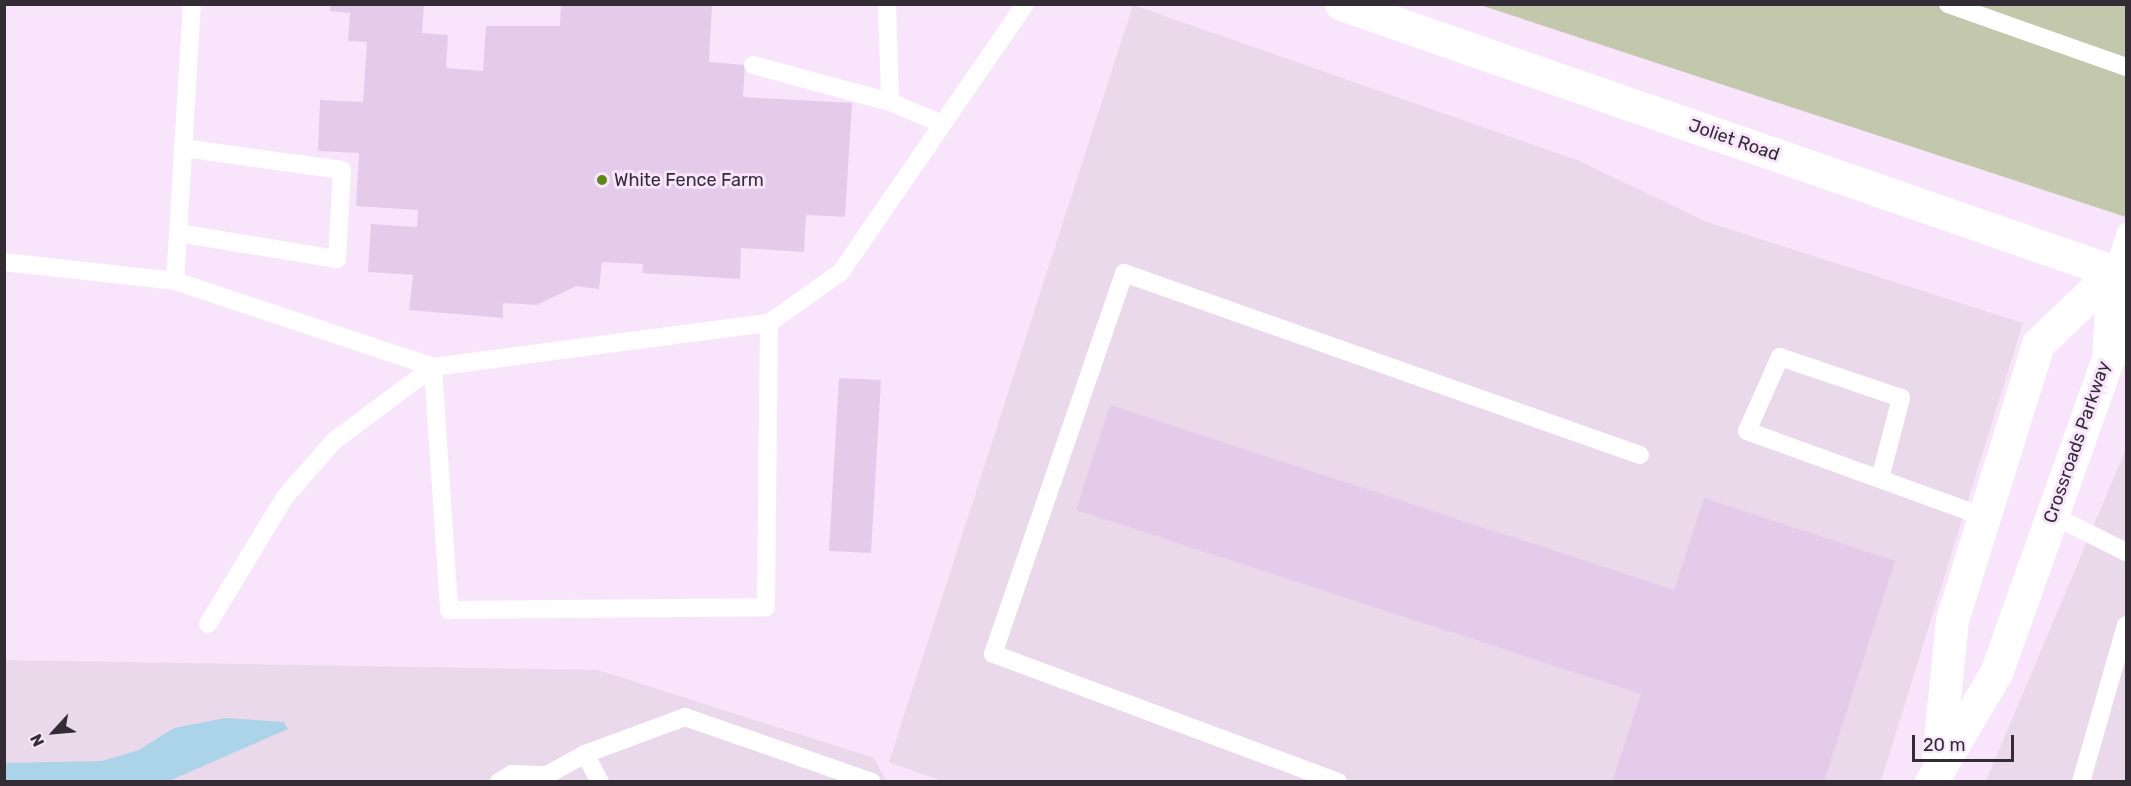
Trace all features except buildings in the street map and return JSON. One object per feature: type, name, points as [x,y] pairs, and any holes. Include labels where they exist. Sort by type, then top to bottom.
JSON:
[{"type":"street","name":"Joliet Road","points":[[1341,4],[2120,274]]},
{"type":"street","name":"Crossroads Parkway","points":[[1934,774],[1996,673],[2108,359],[2120,274]]},
{"type":"street","name":"Crossroads Parkway","points":[[1934,774],[1952,620],[2038,344],[2120,274]]},
{"type":"lane","points":[[175,280],[192,4]]},
{"type":"lane","points":[[887,4],[890,102]]},
{"type":"lane","points":[[4,262],[175,280],[433,367],[768,323],[841,272],[1024,4]]},
{"type":"lane","points":[[1948,4],[2127,67]]},
{"type":"lane","points":[[753,65],[890,102],[942,124]]},
{"type":"lane","points":[[178,233],[337,259],[342,170],[183,148]]},
{"type":"lane","points":[[2120,274],[2127,232]]},
{"type":"lane","points":[[1338,782],[993,654],[1124,273],[1640,455]]},
{"type":"lane","points":[[433,367],[449,610],[766,607],[768,323]]},
{"type":"lane","points":[[1880,479],[1902,398],[1780,357],[1748,432],[1984,517]]},
{"type":"lane","points":[[208,624],[285,496],[334,441],[433,367]]},
{"type":"lane","points":[[2052,515],[2127,552]]},
{"type":"lane","points":[[2081,782],[2127,625]]},
{"type":"lane","points":[[499,782],[512,774],[546,778],[585,754],[685,717],[872,782]]},
{"type":"lane","points":[[585,754],[600,782]]},
{"type":"lane","points":[[823,765],[832,782]]},
{"type":"shaded area","points":[[1133,5],[1577,160],[1707,222],[2023,323],[1881,781],[945,782],[889,762]]},
{"type":"shaded area","points":[[2126,449],[2126,781],[1986,781]]},
{"type":"shaded area","points":[[5,660],[598,670],[874,758],[886,781],[5,782]]},
{"type":"green space","points":[[1480,5],[2126,5],[2126,217]]},
{"type":"water","points":[[225,718],[284,722],[288,729],[169,781],[5,781],[5,763],[102,761],[139,750],[174,728]]},
{"type":"place","name":"White Fence Farm","points":[[602,180]]}]
